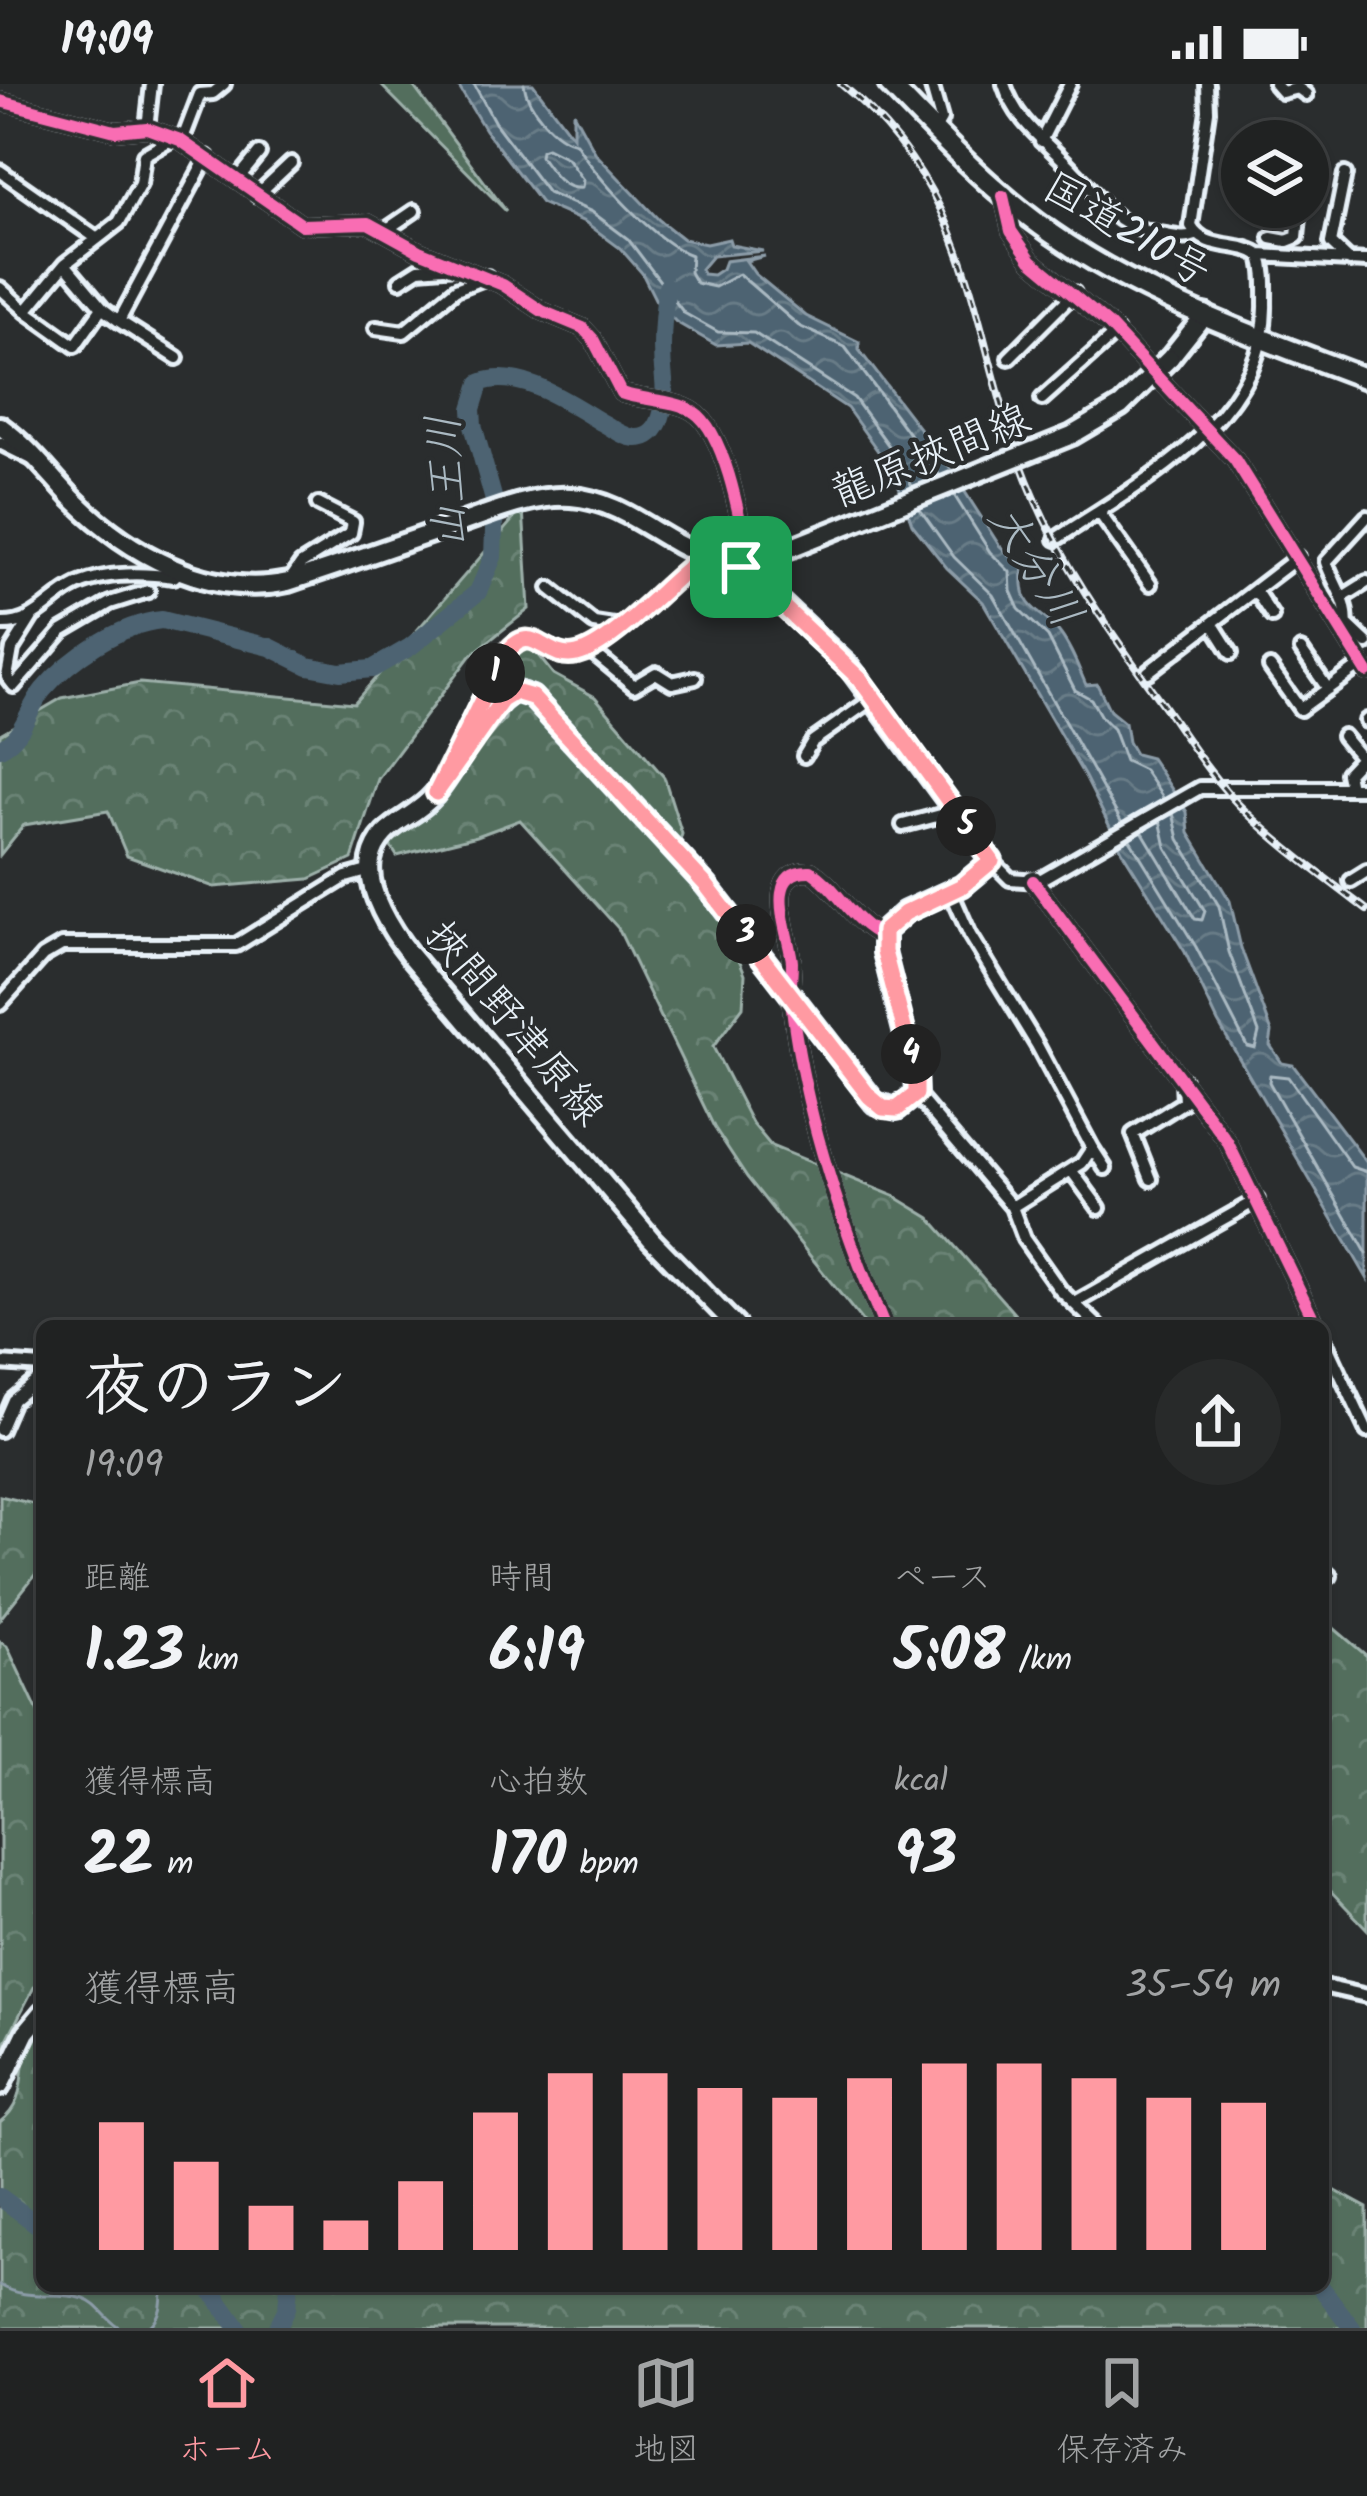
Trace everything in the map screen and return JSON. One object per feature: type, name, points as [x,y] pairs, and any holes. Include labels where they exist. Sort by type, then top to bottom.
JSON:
[{"type":"highway","name":"国道210号","points":[[889,84],[1003,196],[1083,254],[1205,314],[1367,380]]},
{"type":"main road","name":"龍原挾間線","points":[[0,426],[92,517],[179,571],[238,586],[288,583],[520,503],[552,497],[590,500],[694,553],[742,563],[1072,435],[1121,406],[1170,358],[1205,314]]},
{"type":"main road","points":[[371,870],[382,832],[405,820],[436,793],[502,700],[515,692],[532,697],[681,856],[875,1103],[897,1109],[916,1094],[916,1074],[883,936],[900,916],[951,892],[992,861],[874,698],[742,563]]},
{"type":"main road","name":"挾間野津原線","points":[[371,870],[387,921],[410,955],[660,1249],[730,1320]]},
{"type":"main road","points":[[0,2086],[36,2020]]},
{"type":"street","points":[[147,128],[152,84]]},
{"type":"street","points":[[26,311],[65,264],[119,222],[140,184],[144,155],[178,140],[200,94],[213,93],[224,84]]},
{"type":"street","points":[[931,84],[941,119],[934,131]]},
{"type":"street","points":[[1004,84],[1014,112],[1125,225],[1185,238],[1196,235],[1264,255],[1367,261]]},
{"type":"street","points":[[1041,141],[1070,84]]},
{"type":"street","points":[[1196,235],[1192,220],[1208,84]]},
{"type":"street","points":[[1275,84],[1282,92],[1298,88],[1306,94]]},
{"type":"street","points":[[0,100],[115,131],[147,128],[207,157],[307,227],[358,222],[386,230],[419,251],[488,278],[542,311],[583,328],[618,391],[681,406],[698,415],[716,443],[730,484],[742,563],[727,574],[691,566],[589,649],[566,655],[526,638],[512,645],[436,793]]},
{"type":"street","points":[[237,180],[259,154]]},
{"type":"street","points":[[119,321],[207,157]]},
{"type":"street","points":[[257,195],[292,163]]},
{"type":"street","points":[[0,171],[96,238]]},
{"type":"street","points":[[1345,174],[1331,243],[1350,260]]},
{"type":"street","points":[[1003,196],[1006,218],[1033,262],[1117,332],[1235,460],[1346,629],[1365,668],[1300,709],[1270,668]]},
{"type":"street","points":[[386,230],[414,212]]},
{"type":"street","points":[[1056,539],[1099,512],[1208,427],[1242,388],[1262,338],[1268,232],[1291,241],[1298,237],[1299,228]]},
{"type":"street","points":[[65,264],[102,308],[177,358]]},
{"type":"street","points":[[400,281],[419,269],[459,266]]},
{"type":"street","points":[[376,328],[404,332],[456,289],[488,278]]},
{"type":"street","points":[[0,288],[75,346],[102,308]]},
{"type":"street","points":[[1009,358],[1074,293]]},
{"type":"street","points":[[1042,399],[1117,332]]},
{"type":"street","points":[[0,443],[39,460]]},
{"type":"street","points":[[288,583],[301,564],[351,533],[353,522],[318,504]]},
{"type":"street","points":[[1099,512],[1150,584]]},
{"type":"street","points":[[1346,629],[1343,597],[1327,559],[1367,517]]},
{"type":"street","points":[[1148,672],[1298,557]]},
{"type":"street","points":[[0,624],[32,617],[85,582],[145,572],[173,577],[179,571]]},
{"type":"street","points":[[1343,597],[1367,582]]},
{"type":"street","points":[[550,588],[593,623],[620,627]]},
{"type":"street","points":[[1255,590],[1272,616]]},
{"type":"street","points":[[32,617],[10,655],[8,677],[14,686],[62,631],[118,599],[148,591]]},
{"type":"street","points":[[1212,623],[1231,653]]},
{"type":"street","points":[[1346,629],[1367,643]]},
{"type":"street","points":[[589,649],[634,686],[656,673],[672,682],[695,678]]},
{"type":"street","points":[[1301,650],[1328,689]]},
{"type":"street","points":[[804,756],[813,741],[874,698]]},
{"type":"street","points":[[1343,736],[1361,758],[1347,773],[1350,788]]},
{"type":"street","points":[[992,861],[1010,879],[1033,881],[1186,794],[1218,786],[1367,788]]},
{"type":"street","points":[[903,825],[956,811]]},
{"type":"street","points":[[0,1004],[43,956],[62,945],[236,945],[346,877],[371,870]]},
{"type":"street","points":[[882,1320],[834,1188],[806,1082],[790,995],[791,959],[780,905],[784,887],[806,870],[817,875],[857,920],[883,936]]},
{"type":"street","points":[[1352,881],[1367,871]]},
{"type":"street","points":[[1033,881],[1227,1142],[1314,1320]]},
{"type":"street","points":[[951,892],[970,935],[1105,1168]]},
{"type":"street","points":[[1151,1179],[1133,1134],[1184,1102],[1183,1080]]},
{"type":"street","points":[[916,1094],[1012,1207],[1034,1254],[1060,1290],[1092,1320]]},
{"type":"street","points":[[1012,1207],[1090,1156],[1092,1148]]},
{"type":"street","points":[[1071,1170],[1099,1208]]},
{"type":"street","points":[[1075,1303],[1257,1200]]},
{"type":"street","points":[[1329,1350],[1367,1431]]},
{"type":"street","points":[[0,1363],[36,1366]]},
{"type":"street","points":[[0,1430],[13,1400],[36,1381]]},
{"type":"street","points":[[1329,1987],[1367,1996]]},
{"type":"green space","points":[[380,84],[412,84],[506,211]]},
{"type":"green space","points":[[523,508],[529,609],[470,656],[378,779],[352,859],[309,879],[214,887],[127,856],[108,811],[24,825],[0,855],[0,734],[62,698],[140,683],[354,703]]},
{"type":"green space","points":[[517,644],[529,644],[553,674],[595,697],[664,777],[682,834],[673,863],[727,930],[745,974],[743,1007],[713,1047],[752,1123],[771,1146],[894,1196],[930,1218],[1020,1320],[861,1320],[747,1177],[714,1127],[618,928],[520,820],[397,856],[384,836],[450,778],[505,719]]},
{"type":"green space","points":[[0,1496],[36,1505],[36,1574],[0,1619]]},
{"type":"green space","points":[[1329,1624],[1367,1656],[1367,1929],[1329,1889]]},
{"type":"green space","points":[[0,1642],[7,1646],[36,1708],[36,1986],[0,2053]]},
{"type":"green space","points":[[36,2028],[36,2292],[1329,2292],[1329,2187],[1367,2208],[1367,2328],[0,2328],[0,2122],[18,2097]]},
{"type":"water","points":[[457,84],[533,84],[573,137],[573,112],[596,154],[683,239],[706,244],[729,239],[731,245],[763,251],[712,256],[701,269],[703,274],[713,275],[725,261],[765,256],[746,261],[755,274],[806,316],[859,342],[859,350],[949,467],[999,545],[1023,568],[1027,601],[1059,632],[1086,685],[1097,684],[1110,711],[1125,723],[1135,754],[1151,758],[1187,812],[1189,833],[1230,901],[1241,948],[1272,1032],[1270,1045],[1282,1063],[1293,1065],[1367,1163],[1367,1278],[983,602],[947,568],[912,524],[895,475],[847,408],[748,343],[716,345],[676,322],[620,248],[585,222],[541,203],[485,130]]},
{"type":"waterway","points":[[1069,158],[1083,173]]},
{"type":"waterway","points":[[1254,247],[1274,251]]},
{"type":"waterway","points":[[1356,255],[1367,255]]},
{"type":"waterway","name":"山王川","points":[[0,748],[15,737],[43,690],[67,666],[113,635],[146,623],[162,620],[270,647],[308,666],[340,672],[372,669],[410,647],[478,592],[493,557],[495,504],[473,425],[472,409],[480,383],[495,379],[527,383],[622,434],[635,438],[652,433],[663,408],[667,287]]},
{"type":"waterway","points":[[0,2197],[36,2224]]},
{"type":"waterway","points":[[0,2285],[20,2293],[84,2299],[121,2328]]},
{"type":"waterway","points":[[148,2328],[160,2309],[161,2292]]},
{"type":"waterway","points":[[212,2292],[238,2328]]},
{"type":"waterway","points":[[277,2328],[288,2292]]},
{"type":"waterway","points":[[1325,2292],[1352,2328]]},
{"type":"railway","points":[[841,84],[886,127],[920,173],[945,220],[964,268],[1027,480],[1088,597],[1224,788],[1276,839],[1367,910]]},
{"type":"cycle path","points":[[0,101],[115,131],[147,128],[180,140],[302,225],[368,223],[583,328],[621,393],[678,405],[705,423],[730,480],[748,561]]},
{"type":"cycle path","points":[[1003,196],[1011,231],[1031,260],[1109,325],[1235,460],[1367,672]]},
{"type":"cycle path","points":[[882,1320],[814,1124],[791,999],[792,962],[782,906],[786,881],[795,873],[811,871],[862,922],[883,936]]},
{"type":"cycle path","points":[[1033,881],[1227,1141],[1314,1320]]},
{"type":"route","points":[[691,566],[727,574],[741,567],[860,679],[992,861],[962,886],[905,913],[884,931],[884,952],[916,1074],[916,1094],[897,1109],[875,1103],[706,885],[532,697],[515,692],[497,705],[436,793],[502,659],[517,641],[526,638],[566,655],[580,653],[611,635],[691,566]]},
{"type":"water label","name":"大分川","points":[[1037,565]]}]
